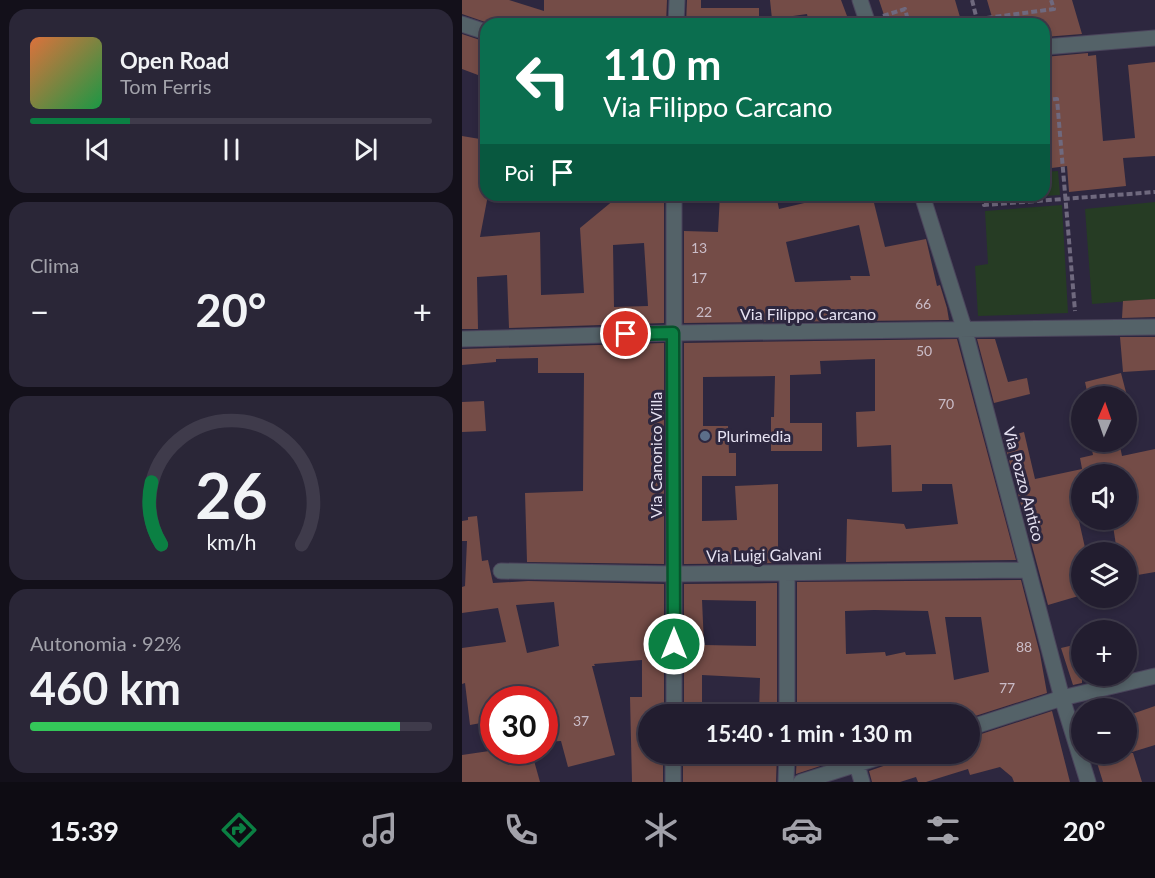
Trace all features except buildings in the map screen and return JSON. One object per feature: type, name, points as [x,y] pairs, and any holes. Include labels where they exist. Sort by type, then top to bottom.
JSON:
[{"type":"street","points":[[676,0],[676,18]]},
{"type":"street","points":[[860,0],[866,18]]},
{"type":"street","points":[[462,24],[480,30]]},
{"type":"street","points":[[1050,47],[1155,38]]},
{"type":"street","name":"Via Canonico Villa","points":[[674,201],[674,704]]},
{"type":"street","name":"Via Pozzo Antico","points":[[924,201],[966,330],[1062,698],[1088,782]]},
{"type":"street","name":"Via Filippo Carcano","points":[[462,339],[673,333],[1155,327]]},
{"type":"street","name":"Via Luigi Galvani","points":[[501,571],[674,574],[1028,570]]},
{"type":"street","points":[[787,704],[788,573]]},
{"type":"street","points":[[980,724],[1062,698],[1155,676]]},
{"type":"street","points":[[673,764],[673,782]]},
{"type":"street","points":[[786,782],[787,764]]},
{"type":"street","points":[[801,782],[859,764]]},
{"type":"street","points":[[856,765],[862,782]]},
{"type":"path","points":[[972,0],[977,18]]},
{"type":"path","points":[[1001,18],[1054,9],[1051,0]]},
{"type":"path","points":[[879,18],[905,9],[907,18]]},
{"type":"path","points":[[1050,100],[1056,99],[1075,311]]},
{"type":"path","points":[[1050,201],[1155,192]]},
{"type":"path","points":[[984,201],[984,205],[1050,201]]},
{"type":"green space","points":[[1058,171],[1060,195],[1050,196],[1050,172]]},
{"type":"green space","points":[[1155,202],[1155,299],[1092,304],[1085,209]]},
{"type":"green space","points":[[1062,205],[1068,313],[978,316],[975,266],[988,264],[985,211]]},
{"type":"place","name":"Plurimedia","points":[[705,436]]},
{"type":"route","points":[[626,334],[673,333],[674,644]]}]
